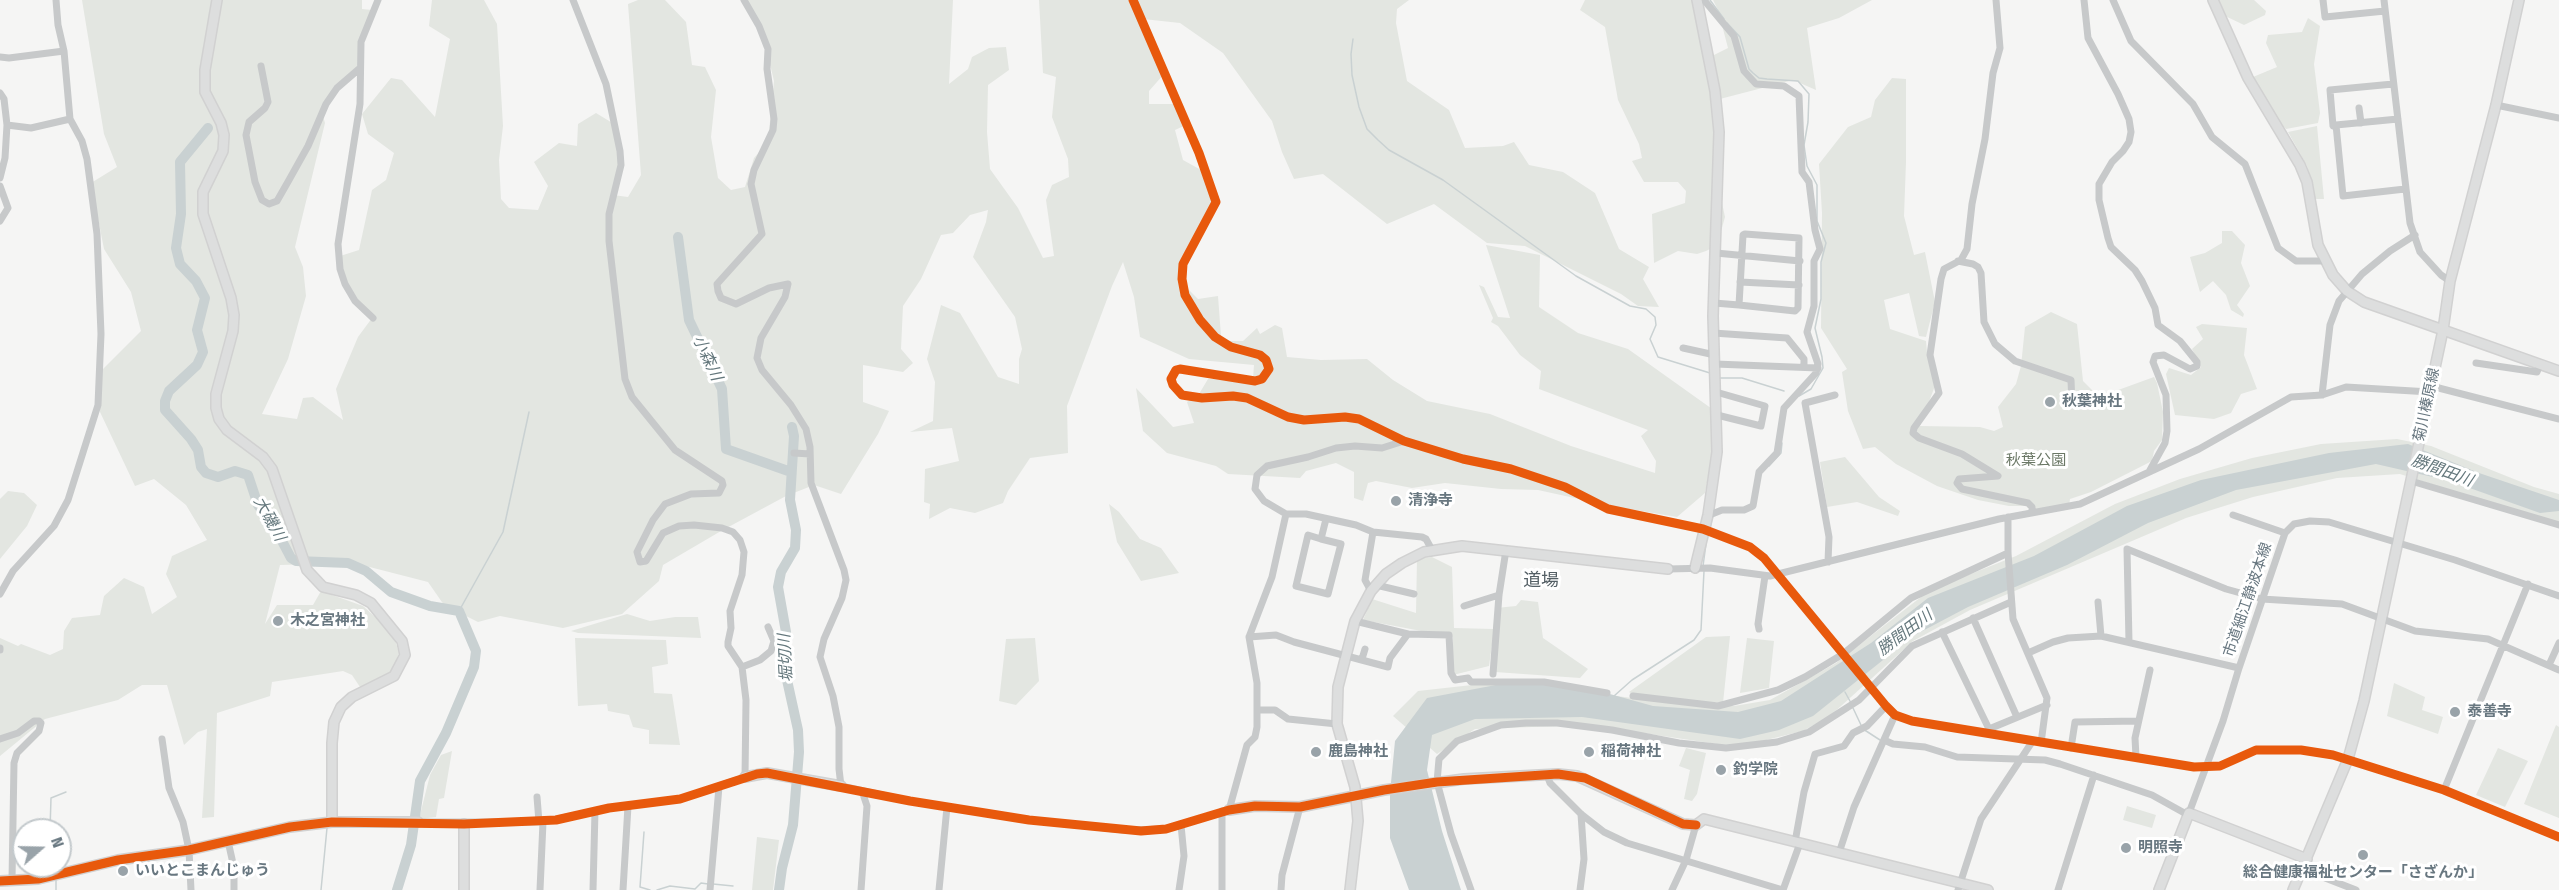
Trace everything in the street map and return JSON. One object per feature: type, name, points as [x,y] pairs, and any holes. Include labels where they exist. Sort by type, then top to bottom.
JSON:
[{"type":"street","points":[[0,594],[13,571],[54,526],[68,500],[98,405],[101,334],[97,234],[87,159],[82,141],[70,119],[64,51],[58,25],[56,0]]},
{"type":"street","points":[[217,0],[205,70],[205,92],[221,123],[224,135],[223,151],[203,192],[203,214],[231,298],[234,315],[233,331],[216,394],[219,419],[227,430],[263,457],[272,469],[307,570],[323,587],[356,596],[371,603],[402,641],[405,655],[394,676],[352,698],[341,707],[334,722],[332,822]]},
{"type":"street","points":[[373,318],[355,301],[345,284],[338,256],[340,222],[360,104],[361,42],[378,0]]},
{"type":"street","points":[[573,0],[606,84],[620,151],[619,173],[609,214],[609,237],[610,265],[625,379],[632,397],[675,450],[722,481],[723,485],[719,493],[692,494],[665,504],[653,520],[637,552],[640,562],[646,561],[663,533],[675,527],[694,525],[733,532],[741,540],[744,552],[742,574],[730,611],[731,628],[728,646],[742,667],[746,699],[745,777]]},
{"type":"street","points":[[744,0],[759,26],[768,49],[767,69],[773,104],[773,130],[754,170],[751,184],[762,234],[717,284],[721,298],[736,304],[769,288],[788,284],[785,297],[761,338],[757,358],[762,370],[803,422],[808,434],[811,483],[824,513],[846,580],[842,598],[820,651],[821,663],[833,696],[839,727],[841,786]]},
{"type":"street","points":[[1133,0],[1199,153],[1216,202],[1183,264],[1182,279],[1185,296],[1215,338],[1231,347],[1260,355],[1266,360],[1269,369],[1262,379],[1255,381],[1176,370],[1171,379],[1173,385],[1182,394],[1190,397],[1247,398],[1288,417],[1304,420],[1345,417],[1359,419],[1404,441],[1463,459],[1511,469],[1565,487],[1608,509],[1707,531],[1750,547],[1764,558],[1886,706],[1895,715],[1912,721],[1989,732],[2032,742],[2207,768],[2220,766],[2256,750],[2301,750],[2348,759],[2444,790],[2559,837]]},
{"type":"street","points":[[1696,0],[1717,108],[1718,171],[1713,333],[1717,452],[1701,568]]},
{"type":"street","points":[[1704,0],[1734,36],[1743,71],[1756,84],[1784,86],[1799,96],[1802,172],[1809,182],[1815,230],[1820,242],[1820,249],[1814,261],[1814,306],[1807,332],[1808,339],[1816,353],[1818,368],[1810,382],[1784,408],[1778,453],[1759,472],[1752,506],[1744,510],[1722,510],[1712,514],[1708,513]]},
{"type":"street","points":[[1996,0],[2000,48],[1993,73],[1967,249],[1961,260],[1944,268],[1930,355],[1939,393],[1914,428],[1913,433],[1919,438],[1962,454],[1998,476],[1959,479],[1957,483],[1962,489],[2028,503],[2032,507],[2032,512]]},
{"type":"street","points":[[2084,0],[2088,38],[2122,102],[2129,119],[2131,132],[2129,142],[2112,162],[2099,184],[2099,200],[2108,238],[2111,247],[2135,270],[2142,281],[2155,308],[2158,324],[2180,341],[2197,362],[2197,366],[2190,369],[2164,355],[2156,356],[2153,362],[2166,395],[2167,431],[2165,443],[2150,470]]},
{"type":"street","points":[[2113,0],[2131,41],[2193,104],[2212,137],[2245,164],[2278,248],[2296,261],[2325,261]]},
{"type":"street","points":[[2213,0],[2248,78],[2300,165],[2307,182],[2318,245],[2325,261],[2347,291],[2364,302],[2559,371]]},
{"type":"street","points":[[2323,0],[2325,17],[2385,11]]},
{"type":"street","points":[[2384,0],[2410,223],[2420,252],[2441,275],[2450,281]]},
{"type":"street","name":"菊川榛原線","points":[[2293,890],[2348,759],[2364,700],[2443,330],[2450,281],[2496,105],[2519,0]]},
{"type":"street","points":[[0,57],[64,51]]},
{"type":"street","points":[[261,66],[268,102],[249,122],[246,135],[255,182],[262,200],[269,204],[277,201],[290,180],[326,104],[337,88],[359,69]]},
{"type":"street","points":[[2393,84],[2330,90],[2333,126],[2397,119]]},
{"type":"street","points":[[0,93],[4,99],[7,125],[5,158],[0,178]]},
{"type":"street","points":[[2496,105],[2559,118]]},
{"type":"street","points":[[2359,108],[2361,123]]},
{"type":"street","points":[[7,125],[31,128],[70,119]]},
{"type":"street","points":[[2336,125],[2343,196],[2405,189]]},
{"type":"street","points":[[0,186],[8,208],[0,221]]},
{"type":"street","points":[[1714,303],[1795,311],[1798,308],[1799,238],[1745,234],[1743,236],[1739,305]]},
{"type":"street","points":[[2322,395],[2330,325],[2339,301],[2376,262],[2415,235]]},
{"type":"street","points":[[1716,254],[1800,261]]},
{"type":"street","points":[[1958,261],[1973,264],[1981,273],[1984,322],[1995,345],[2015,361],[2071,380],[2072,405]]},
{"type":"street","points":[[1740,282],[1799,285]]},
{"type":"street","points":[[1713,333],[1787,338],[1804,359],[1804,367]]},
{"type":"street","points":[[1683,348],[1715,359],[1818,368]]},
{"type":"street","points":[[2476,363],[2537,372],[2540,364]]},
{"type":"street","points":[[1350,890],[1358,821],[1356,796],[1337,724],[1338,687],[1355,621],[1374,588],[1402,563],[1432,550],[1462,546],[1668,569],[1701,568],[1765,576],[2008,517],[2080,504],[2199,449],[2290,397],[2322,395],[2346,387],[2430,389],[2559,419]]},
{"type":"street","points":[[1716,392],[1765,406],[1761,426],[1717,415]]},
{"type":"street","points":[[1828,562],[1829,537],[1805,403],[1835,394]]},
{"type":"street","points":[[1404,441],[1382,448],[1355,446],[1336,448],[1261,469],[1255,480],[1255,489],[1264,501],[1286,514],[1306,514],[1373,532],[1422,537],[1426,539],[1432,550]]},
{"type":"street","points":[[795,453],[810,454]]},
{"type":"street","points":[[2411,481],[2559,525]]},
{"type":"street","points":[[1222,890],[1226,811],[1247,745],[1256,737],[1257,683],[1249,637],[1272,577],[1286,514]]},
{"type":"street","points":[[2233,515],[2285,532]]},
{"type":"street","points":[[2008,517],[2013,619],[2047,698],[2040,743]]},
{"type":"street","points":[[1321,538],[1326,519]]},
{"type":"street","name":"市道細江静波本線","points":[[2189,814],[2207,768],[2285,532],[2294,524],[2319,520],[2397,542],[2559,596]]},
{"type":"street","points":[[1373,532],[1365,580],[1374,588],[1414,594]]},
{"type":"street","points":[[1308,535],[1321,538],[1341,544],[1328,594],[1296,586],[1308,535]]},
{"type":"street","points":[[2129,642],[2127,549],[2226,589],[2262,599],[2342,604],[2415,631],[2488,639],[2559,670]]},
{"type":"street","points":[[1493,674],[1499,595],[1506,550]]},
{"type":"street","points":[[1633,696],[1718,706],[1778,690],[1843,654],[1911,598],[2008,553]]},
{"type":"street","points":[[1759,629],[1765,576]]},
{"type":"street","points":[[2444,790],[2528,584]]},
{"type":"street","points":[[1464,606],[1499,595]]},
{"type":"street","points":[[1471,890],[1450,834],[1436,783],[1438,759],[1457,741],[1501,726],[1557,723],[1612,730],[1679,743],[1726,748],[1777,742],[1809,732],[1852,704],[1912,646],[2011,600]]},
{"type":"street","points":[[2098,602],[2101,636]]},
{"type":"street","points":[[1973,618],[2018,717]]},
{"type":"street","points":[[1355,621],[1408,634],[1449,635],[1451,673],[1455,680],[1468,678],[1471,682],[1544,682],[1607,693]]},
{"type":"street","points":[[742,667],[760,660],[771,651],[774,641],[768,627]]},
{"type":"street","points":[[1942,632],[1989,732]]},
{"type":"street","points":[[1249,637],[1276,635],[1388,667],[1390,658],[1408,634]]},
{"type":"street","points":[[2028,653],[2068,638],[2101,636],[2239,668]]},
{"type":"street","points":[[2549,665],[2559,643]]},
{"type":"street","points":[[1362,659],[1365,649]]},
{"type":"street","points":[[2136,757],[2135,738],[2150,670]]},
{"type":"street","points":[[1989,732],[2047,705]]},
{"type":"street","points":[[1547,775],[1550,783],[1581,814],[1604,832],[1627,843],[1783,890],[1797,842],[1804,792],[1815,754],[1844,746],[1853,733],[1863,728],[1886,706]]},
{"type":"street","points":[[1257,710],[1275,710],[1288,719],[1337,724]]},
{"type":"street","points":[[1839,853],[1854,807],[1895,715]]},
{"type":"street","points":[[0,739],[18,733],[34,721],[41,723],[39,731],[16,753],[14,763],[12,880]]},
{"type":"street","points":[[2071,748],[2075,722],[2138,722]]},
{"type":"street","points":[[162,739],[169,788],[183,822],[189,850],[191,890]]},
{"type":"street","points":[[1884,740],[1893,744],[1924,747],[1957,758],[2045,760],[2152,795],[2189,814],[2307,859]]},
{"type":"street","points":[[1959,886],[1981,819],[2032,742]]},
{"type":"street","points":[[0,881],[38,879],[118,860],[189,850],[290,827],[332,822],[464,824],[541,822],[595,811],[680,799],[745,777],[767,773],[947,807],[1114,830],[1166,830],[1226,811],[1255,806],[1300,807],[1388,789],[1558,774],[1585,778],[1683,824],[1696,825]]},
{"type":"street","points":[[2058,890],[2094,775]]},
{"type":"street","points":[[710,890],[719,787]]},
{"type":"street","points":[[861,890],[867,806],[862,791]]},
{"type":"street","points":[[537,797],[541,822],[540,890]]},
{"type":"street","points":[[623,890],[628,806]]},
{"type":"street","points":[[939,890],[947,807]]},
{"type":"street","points":[[1281,890],[1282,875],[1300,807]]},
{"type":"street","points":[[593,890],[595,811]]},
{"type":"street","points":[[1580,890],[1584,859],[1581,814]]},
{"type":"street","points":[[2159,890],[2189,814]]},
{"type":"street","points":[[1672,890],[1686,860],[1696,825],[1704,819],[1959,886],[1988,890]]},
{"type":"street","points":[[464,824],[464,890]]},
{"type":"street","points":[[1179,890],[1184,856],[1181,825]]},
{"type":"street","points":[[228,840],[234,868],[234,890]]},
{"type":"street","points":[[2302,869],[2356,890]]},
{"type":"green space","points":[[82,0],[362,0],[362,9],[372,10],[356,72],[321,109],[325,123],[295,247],[303,267],[306,296],[288,359],[262,414],[297,419],[303,398],[313,397],[343,420],[336,389],[358,337],[372,318],[350,293],[337,257],[359,250],[372,190],[386,180],[394,153],[368,134],[362,114],[391,78],[402,80],[435,117],[450,39],[429,26],[432,0],[484,0],[497,24],[503,126],[499,160],[501,199],[509,208],[538,210],[548,186],[534,162],[559,143],[577,146],[578,124],[596,113],[614,124],[621,165],[613,195],[628,197],[641,175],[628,4],[638,0],[665,0],[686,22],[692,65],[705,67],[716,90],[711,137],[718,178],[731,190],[745,187],[754,158],[768,142],[774,81],[765,43],[746,0],[953,0],[949,84],[968,69],[972,57],[989,48],[1006,47],[1009,70],[988,85],[987,132],[990,169],[1018,208],[1043,258],[1054,256],[1046,200],[1052,185],[1069,177],[1068,159],[1052,117],[1056,77],[1043,73],[1039,0],[1409,0],[1397,9],[1396,23],[1407,81],[1449,110],[1465,148],[1503,146],[1514,142],[1529,165],[1563,172],[1595,193],[1619,249],[1649,267],[1643,279],[1659,307],[1638,306],[1621,294],[1525,246],[1487,243],[1434,204],[1387,224],[1323,174],[1294,179],[1272,121],[1223,53],[1180,23],[1143,19],[1164,74],[1149,91],[1149,104],[1176,104],[1186,125],[1175,130],[1183,160],[1201,170],[1214,194],[1211,212],[1183,271],[1187,288],[1198,299],[1218,296],[1221,336],[1224,341],[1243,341],[1257,328],[1260,334],[1275,325],[1282,328],[1287,357],[1321,360],[1367,359],[1393,380],[1427,401],[1490,414],[1571,446],[1655,473],[1656,461],[1641,436],[1648,430],[1539,389],[1541,371],[1520,355],[1498,326],[1491,322],[1493,318],[1479,285],[1484,287],[1498,317],[1510,318],[1486,245],[1540,255],[1539,307],[1578,333],[1628,349],[1715,411],[1713,451],[1705,493],[1677,517],[1538,490],[1445,483],[1412,488],[1376,481],[1368,483],[1363,501],[1354,498],[1354,472],[1336,463],[1306,471],[1300,478],[1228,474],[1216,466],[1167,453],[1143,431],[1136,388],[1173,427],[1194,423],[1187,402],[1199,394],[1208,379],[1253,379],[1254,365],[1189,359],[1140,337],[1134,297],[1123,262],[1067,406],[1068,453],[1030,458],[1008,491],[1003,503],[975,513],[950,508],[929,519],[930,504],[924,502],[925,469],[959,461],[952,428],[910,432],[933,421],[935,382],[927,359],[941,305],[960,313],[998,377],[1019,384],[1019,359],[1022,349],[1015,317],[973,257],[988,210],[970,215],[953,233],[941,235],[921,279],[903,306],[901,349],[913,363],[903,372],[863,365],[863,402],[889,411],[878,434],[841,494],[814,485],[786,496],[721,531],[663,565],[659,581],[622,614],[563,628],[500,616],[478,622],[444,605],[428,582],[354,563],[280,565],[265,624],[277,605],[313,605],[321,591],[363,606],[393,633],[399,653],[392,672],[368,685],[360,687],[352,675],[343,671],[272,682],[270,696],[217,713],[214,817],[202,818],[207,729],[198,732],[184,745],[167,685],[142,685],[118,700],[45,719],[0,756],[0,638],[50,655],[63,649],[64,631],[72,618],[100,615],[104,596],[124,578],[144,587],[152,614],[177,597],[166,574],[172,556],[207,540],[186,505],[154,479],[135,486],[100,412],[99,373],[141,331],[131,292],[104,249],[91,183],[117,167],[104,134]]},
{"type":"green space","points":[[1585,0],[1697,0],[1708,58],[1728,48],[1713,0],[1872,0],[1839,18],[1807,28],[1816,90],[1793,80],[1716,100],[1716,174],[1725,217],[1716,246],[1697,254],[1678,251],[1654,263],[1652,214],[1685,203],[1686,191],[1678,182],[1644,182],[1632,161],[1642,158],[1639,144],[1618,100],[1605,27],[1580,10]]},
{"type":"green space","points":[[2217,0],[2254,0],[2266,11],[2265,15],[2244,25],[2221,14]]},
{"type":"green space","points":[[2308,18],[2320,26],[2314,64],[2320,113],[2318,123],[2286,129],[2272,115],[2253,77],[2277,67],[2266,43],[2268,35],[2302,32]]},
{"type":"green space","name":"秋葉公園","points":[[1892,78],[1906,79],[1904,216],[1914,255],[1925,252],[1935,302],[1926,337],[1919,336],[1909,293],[1884,300],[1890,329],[1926,341],[1936,383],[1920,426],[1980,427],[1994,431],[2003,427],[1998,407],[2016,384],[2021,366],[2025,327],[2051,312],[2077,324],[2083,381],[2099,397],[2154,377],[2157,383],[2163,412],[2162,440],[2154,451],[2152,461],[2091,492],[2070,499],[2069,506],[2032,512],[2031,506],[2009,506],[1978,500],[1937,486],[1896,464],[1875,447],[1863,449],[1848,411],[1842,372],[1847,369],[1821,328],[1822,213],[1819,164],[1848,127],[1871,117],[1875,100]]},
{"type":"green space","points":[[2317,126],[2324,199],[2315,199],[2307,166],[2288,132]]},
{"type":"green space","points":[[2222,231],[2232,231],[2245,245],[2241,263],[2250,286],[2237,305],[2244,314],[2243,317],[2231,310],[2226,295],[2213,281],[2200,292],[2190,257],[2205,253],[2222,243]]},
{"type":"green space","points":[[2202,324],[2247,328],[2244,355],[2257,389],[2241,394],[2231,413],[2214,419],[2175,415],[2166,374],[2169,368],[2191,375],[2201,367],[2192,349],[2203,339],[2196,327]]},
{"type":"green space","points":[[2397,439],[2431,446],[2534,487],[2559,494],[2559,523],[2549,522],[2400,474],[2337,478],[2253,497],[2186,518],[1970,610],[1913,641],[1830,716],[1803,731],[1737,747],[1589,725],[1475,729],[1437,754],[1393,716],[1418,691],[1481,684],[1594,693],[1692,706],[1734,706],[1770,700],[1836,663],[1930,590],[2016,556],[2115,504],[2180,479],[2252,458],[2321,444]]},
{"type":"green space","points":[[1845,457],[1879,497],[1900,511],[1898,516],[1857,502],[1827,507],[1820,462]]},
{"type":"green space","points":[[8,491],[24,493],[37,505],[27,526],[0,559],[0,499]]},
{"type":"green space","points":[[1109,504],[1119,512],[1140,539],[1161,548],[1179,573],[1141,581],[1117,542]]},
{"type":"green space","points":[[1432,557],[1452,567],[1454,628],[1493,629],[1496,608],[1516,606],[1521,600],[1538,602],[1543,638],[1588,669],[1580,678],[1495,672],[1493,638],[1489,666],[1453,675],[1453,637],[1363,620],[1372,599],[1416,613],[1417,559]]},
{"type":"green space","points":[[627,614],[650,621],[675,617],[698,617],[701,638],[571,631]]},
{"type":"green space","points":[[1730,636],[1723,703],[1637,697],[1629,692],[1706,637]]},
{"type":"green space","points":[[575,638],[666,640],[668,664],[652,667],[654,693],[672,694],[680,745],[649,744],[649,730],[633,727],[629,715],[608,711],[607,704],[578,706]]},
{"type":"green space","points":[[1035,638],[1039,681],[1016,705],[999,701],[1006,639]]},
{"type":"green space","points":[[1747,638],[1774,641],[1769,688],[1740,693]]},
{"type":"green space","points":[[2394,683],[2425,697],[2422,710],[2443,717],[2438,734],[2387,716]]},
{"type":"green space","points":[[2556,725],[2559,727],[2559,818],[2524,804]]},
{"type":"green space","points":[[1686,748],[1706,753],[1697,794],[1692,801],[1684,799],[1690,770],[1679,766]]},
{"type":"green space","points":[[2498,748],[2528,761],[2505,807],[2476,795]]},
{"type":"green space","points":[[452,751],[444,798],[439,799],[436,817],[419,819],[430,775],[441,755]]},
{"type":"green space","points":[[2127,806],[2156,815],[2152,828],[2123,820]]},
{"type":"green space","points":[[757,837],[779,840],[773,890],[752,890]]},
{"type":"water","name":"勝間田川","points":[[2408,444],[2479,473],[2559,500],[2559,511],[2540,513],[2450,481],[2376,464],[2236,490],[2148,523],[2067,565],[1968,607],[1913,636],[1813,716],[1779,730],[1740,739],[1582,717],[1475,719],[1432,735],[1427,770],[1442,831],[1461,890],[1409,890],[1390,838],[1390,793],[1395,741],[1427,698],[1496,685],[1544,682],[1599,691],[1653,706],[1738,712],[1781,701],[1871,643],[1928,598],[2034,556],[2127,506],[2201,480],[2329,453]]},
{"type":"waterway","points":[[1710,0],[1724,19]]},
{"type":"waterway","points":[[1727,23],[1740,37],[1749,69],[1753,73],[1759,78],[1798,81],[1809,94],[1804,145],[1807,166],[1817,185],[1817,221],[1826,243],[1821,262],[1821,299],[1815,328],[1823,368],[1811,389],[1799,396]]},
{"type":"waterway","points":[[1353,39],[1352,75],[1359,107],[1367,129],[1378,140],[1389,150],[1443,180],[1576,276],[1630,306],[1646,309],[1655,317],[1656,325],[1650,339],[1658,357],[1710,373]]},
{"type":"waterway","name":"大磯川","points":[[208,128],[180,162],[181,214],[176,248],[180,264],[196,281],[205,298],[197,330],[203,352],[197,365],[169,391],[165,401],[165,410],[191,439],[198,450],[201,467],[206,473],[218,477],[235,471],[248,475],[258,505],[274,526],[291,558],[296,561],[348,563],[366,571],[391,592],[430,606],[459,611],[476,651],[474,667],[446,733],[420,781],[411,845],[397,890]]},
{"type":"waterway","name":"小森川","points":[[678,237],[689,320],[722,389],[726,449],[791,472]]},
{"type":"waterway","points":[[1719,378],[1742,378],[1784,391]]},
{"type":"waterway","points":[[459,611],[503,532],[529,412]]},
{"type":"waterway","name":"堀切川","points":[[779,890],[793,825],[799,752],[798,730],[785,671],[786,632],[778,587],[781,572],[795,548],[796,530],[790,500],[794,436],[792,427]]},
{"type":"waterway","points":[[1769,466],[1781,453],[1782,443]]},
{"type":"waterway","points":[[1710,528],[1712,518]]},
{"type":"waterway","points":[[1703,566],[1706,544]]},
{"type":"waterway","points":[[1614,696],[1632,680],[1694,640],[1701,630],[1704,571]]},
{"type":"waterway","points":[[1845,692],[1851,703]]},
{"type":"waterway","points":[[1853,708],[1861,725]]},
{"type":"waterway","points":[[1863,729],[1880,740]]},
{"type":"waterway","points":[[50,818],[51,798],[66,792]]},
{"type":"waterway","points":[[321,890],[327,828]]},
{"type":"waterway","points":[[644,832],[640,887],[650,890]]},
{"type":"waterway","points":[[56,879],[56,890]]},
{"type":"waterway","points":[[657,890],[670,886],[695,889],[701,883],[708,884]]},
{"type":"waterway","points":[[713,884],[733,886]]},
{"type":"cycle path","points":[[1133,0],[1199,153],[1216,202],[1183,264],[1182,279],[1185,295],[1200,320],[1215,337],[1231,347],[1260,355],[1266,360],[1269,369],[1262,379],[1255,381],[1176,370],[1171,379],[1182,395],[1202,398],[1233,396],[1247,398],[1288,417],[1304,420],[1345,417],[1359,419],[1404,441],[1463,459],[1511,469],[1565,487],[1608,509],[1703,529],[1750,547],[1764,558],[1886,706],[1895,715],[1912,721],[2194,767],[2220,766],[2256,750],[2301,750],[2333,755],[2444,790],[2559,837]]},
{"type":"cycle path","points":[[0,881],[38,879],[118,860],[189,850],[290,827],[332,822],[464,824],[556,820],[609,808],[680,799],[757,774],[767,773],[910,801],[1029,820],[1141,831],[1166,829],[1229,810],[1255,806],[1300,807],[1437,782],[1558,774],[1585,778],[1683,824],[1696,825]]},
{"type":"place","name":"秋葉神社","points":[[2050,402]]},
{"type":"place","name":"清浄寺","points":[[1396,501]]},
{"type":"place","name":"木之宮神社","points":[[278,621]]},
{"type":"place","name":"泰善寺","points":[[2455,712]]},
{"type":"place","name":"鹿島神社","points":[[1316,752]]},
{"type":"place","name":"稲荷神社","points":[[1589,752]]},
{"type":"place","name":"釣学院","points":[[1721,770]]},
{"type":"place","name":"明照寺","points":[[2126,848]]},
{"type":"place","name":"総合健康福祉センター「さざんか」","points":[[2363,855]]},
{"type":"place","name":"いいとこまんじゅう","points":[[123,871]]},
{"type":"district","name":"道場","points":[[1541,581]]}]
